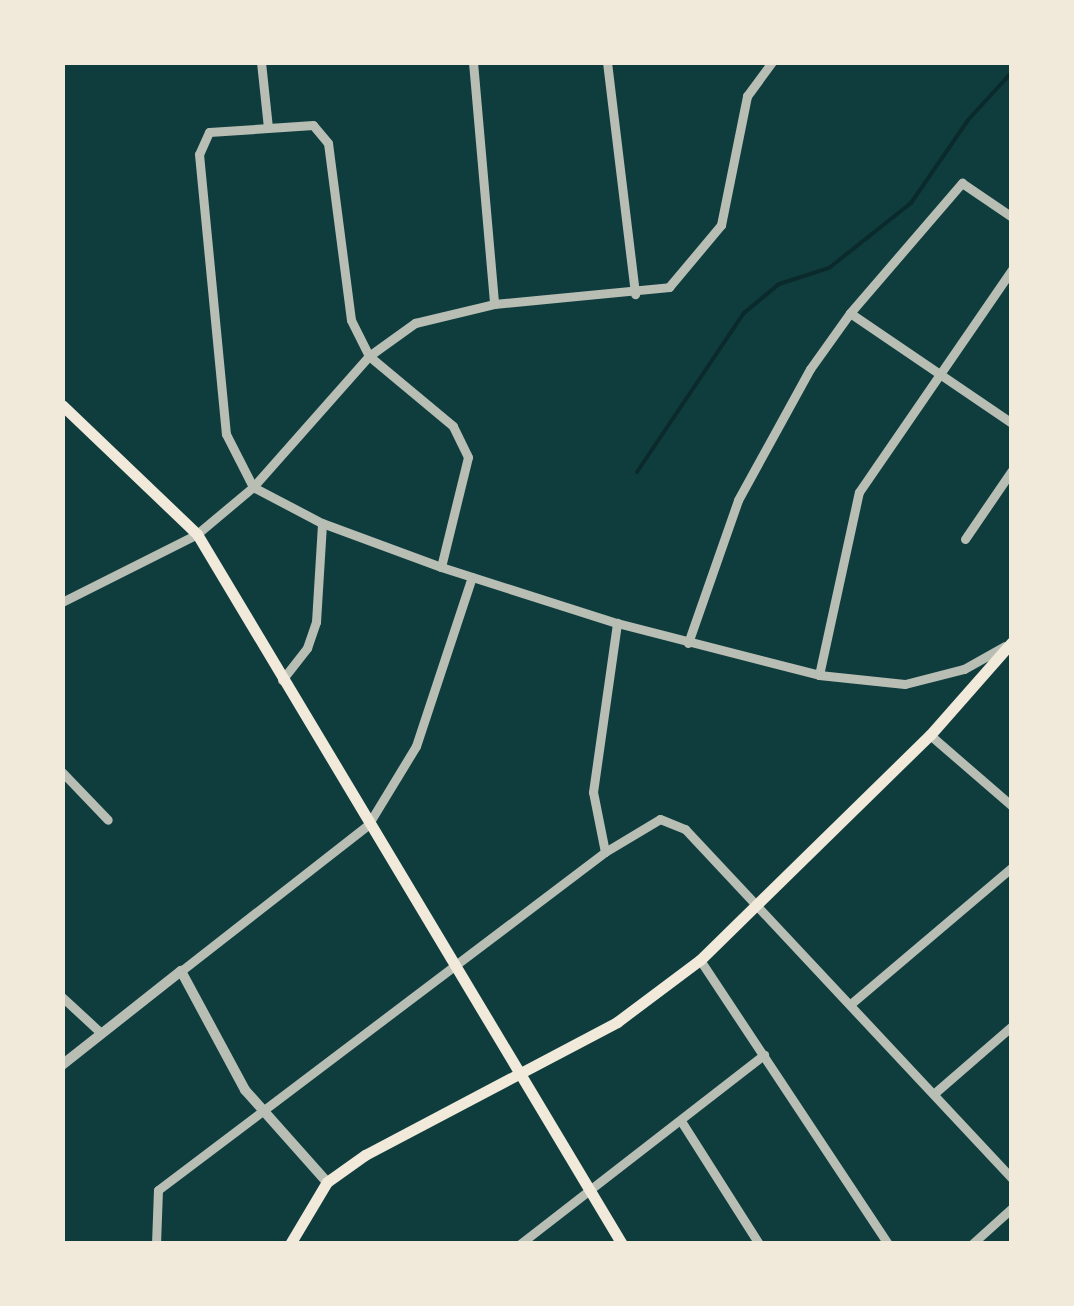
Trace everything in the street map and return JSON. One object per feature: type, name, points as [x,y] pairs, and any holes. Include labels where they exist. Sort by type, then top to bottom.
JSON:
[{"type":"main road","points":[[62,405],[197,534],[622,1244]]},
{"type":"main road","points":[[290,1244],[326,1182],[365,1154],[617,1022],[700,960],[930,736],[1012,642]]},
{"type":"street","points":[[261,62],[268,128]]},
{"type":"street","points":[[473,62],[494,304]]},
{"type":"street","points":[[607,62],[634,294]]},
{"type":"street","points":[[62,602],[197,534],[253,487],[369,356],[415,324],[494,304],[634,294],[669,287],[720,225],[747,96],[772,62]]},
{"type":"street","points":[[441,567],[468,457],[454,426],[369,356],[350,320],[328,143],[312,126],[210,132],[200,154],[226,434],[253,487],[322,523],[441,567],[617,624],[818,675],[905,684],[964,669],[1012,642]]},
{"type":"street","points":[[688,643],[738,500],[810,369],[850,313],[962,183],[1012,217]]},
{"type":"street","points":[[818,675],[859,492],[937,370],[1012,269]]},
{"type":"street","points":[[850,313],[1012,424]]},
{"type":"street","points":[[965,539],[1012,470]]},
{"type":"street","points":[[282,680],[306,648],[316,622],[322,523]]},
{"type":"street","points":[[62,1065],[368,825],[416,746],[472,577]]},
{"type":"street","points":[[605,852],[593,792],[617,624]]},
{"type":"street","points":[[930,736],[1012,806]]},
{"type":"street","points":[[62,772],[108,820]]},
{"type":"street","points":[[156,1244],[158,1190],[455,970],[605,852],[660,820],[685,829],[853,1002],[1012,1178]]},
{"type":"street","points":[[853,1002],[1012,867]]},
{"type":"street","points":[[700,960],[888,1244]]},
{"type":"street","points":[[181,971],[245,1090],[326,1182]]},
{"type":"street","points":[[62,997],[101,1034]]},
{"type":"street","points":[[937,1092],[1012,1026]]},
{"type":"street","points":[[520,1244],[764,1055]]},
{"type":"street","points":[[682,1121],[759,1244]]},
{"type":"street","points":[[972,1244],[1012,1208]]},
{"type":"waterway","points":[[637,472],[744,313],[779,284],[829,268],[911,203],[968,120],[1012,72]]}]
